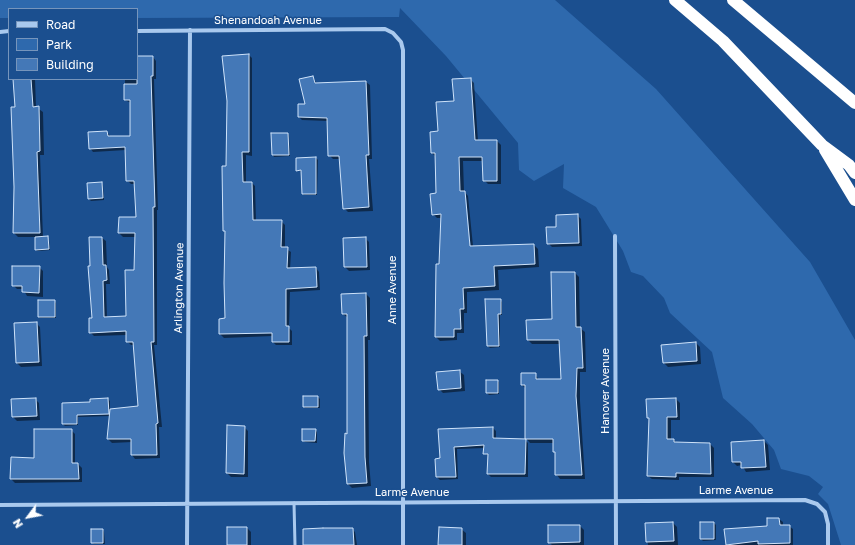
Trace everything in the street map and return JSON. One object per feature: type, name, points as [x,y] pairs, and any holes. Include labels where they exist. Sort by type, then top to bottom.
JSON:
[{"type":"highway","points":[[675,0],[724,41],[822,146],[855,200]]},
{"type":"highway","points":[[733,0],[855,103]]},
{"type":"highway","points":[[822,146],[849,165],[855,172]]},
{"type":"street","name":"Shenandoah Avenue","points":[[138,31],[386,29],[397,37]]},
{"type":"street","name":"Arlington Avenue","points":[[187,545],[186,503],[190,30]]},
{"type":"street","name":"Anne Avenue","points":[[397,37],[403,50],[403,545]]},
{"type":"street","name":"Hanover Avenue","points":[[614,236],[616,545]]},
{"type":"street","name":"Larme Avenue","points":[[0,504],[805,500],[811,501],[821,508],[827,518],[828,545]]},
{"type":"lane","points":[[294,502],[295,545]]},
{"type":"green space","points":[[0,0],[555,0],[656,89],[810,262],[855,340],[855,545],[841,545],[828,504],[818,494],[823,487],[809,476],[781,469],[774,450],[752,424],[723,398],[712,352],[670,313],[664,298],[643,276],[631,272],[623,251],[596,207],[563,188],[564,164],[534,181],[519,170],[518,143],[446,56],[400,8],[399,17],[138,18],[138,8],[8,8],[8,18],[0,18]]},
{"type":"building","points":[[249,54],[249,152],[242,152],[243,182],[252,182],[253,220],[282,220],[281,247],[288,247],[287,268],[316,267],[317,287],[286,289],[286,326],[289,326],[289,342],[272,342],[272,333],[219,334],[219,319],[225,318],[225,231],[223,231],[222,166],[226,166],[227,101],[222,56]]},
{"type":"building","points":[[138,56],[153,56],[153,76],[151,76],[155,207],[153,207],[154,342],[151,342],[158,423],[156,424],[157,455],[131,455],[131,439],[107,439],[110,409],[138,406],[133,342],[126,342],[126,331],[89,333],[89,318],[92,318],[88,266],[90,266],[89,237],[102,237],[103,265],[106,265],[107,280],[103,281],[104,317],[126,316],[125,270],[134,270],[135,233],[118,233],[119,217],[136,217],[134,181],[126,181],[125,147],[89,149],[88,132],[107,131],[108,136],[130,136],[130,100],[124,100],[124,84],[137,84]]},
{"type":"building","points":[[313,76],[315,83],[366,81],[369,155],[366,155],[369,207],[343,209],[339,156],[328,156],[327,118],[298,117],[298,104],[305,104],[299,79]]},
{"type":"building","points":[[471,78],[475,140],[497,140],[497,181],[483,181],[482,157],[459,157],[460,191],[465,191],[470,246],[534,244],[535,264],[494,266],[495,286],[463,288],[464,309],[460,309],[461,329],[454,329],[454,337],[435,337],[436,264],[439,264],[441,214],[432,215],[430,194],[436,193],[435,153],[431,153],[430,132],[438,131],[436,102],[454,101],[452,79]]},
{"type":"building","points":[[13,80],[31,80],[33,107],[39,106],[40,151],[37,152],[40,233],[13,233],[14,187],[11,107],[15,107]]},
{"type":"building","points":[[271,133],[288,133],[289,155],[272,155]]},
{"type":"building","points":[[316,157],[316,194],[302,194],[301,170],[296,171],[296,158]]},
{"type":"building","points":[[102,182],[103,198],[88,199],[87,183]]},
{"type":"building","points":[[578,214],[579,243],[547,244],[546,227],[556,227],[556,215]]},
{"type":"building","points":[[48,236],[49,249],[35,250],[35,237]]},
{"type":"building","points":[[366,237],[367,267],[344,267],[343,238]]},
{"type":"building","points":[[12,266],[40,266],[39,293],[22,292],[22,286],[12,286]]},
{"type":"building","points":[[551,272],[575,272],[576,327],[581,327],[583,368],[577,368],[576,396],[582,475],[555,475],[555,452],[553,452],[553,439],[525,439],[525,385],[521,385],[521,373],[536,373],[536,379],[561,379],[559,340],[527,340],[526,320],[552,319]]},
{"type":"building","points":[[366,293],[367,336],[364,336],[365,457],[367,483],[347,484],[344,453],[345,433],[347,434],[347,314],[342,314],[341,294]]},
{"type":"building","points":[[485,299],[501,299],[501,314],[498,314],[499,346],[487,346]]},
{"type":"building","points":[[38,300],[55,300],[55,317],[38,317]]},
{"type":"building","points":[[37,322],[39,362],[16,363],[14,323]]},
{"type":"building","points":[[696,342],[697,361],[663,363],[661,345]]},
{"type":"building","points":[[460,370],[461,388],[438,390],[436,372]]},
{"type":"building","points":[[486,380],[498,380],[498,393],[486,393]]},
{"type":"building","points":[[303,396],[318,396],[318,407],[303,407]]},
{"type":"building","points":[[36,398],[37,416],[12,417],[11,399]]},
{"type":"building","points":[[108,398],[109,414],[77,415],[77,424],[62,424],[62,403],[90,402],[90,399]]},
{"type":"building","points":[[676,398],[677,417],[667,417],[667,439],[674,439],[674,442],[710,443],[711,474],[676,473],[676,477],[647,476],[649,418],[647,418],[646,399]]},
{"type":"building","points":[[227,425],[245,426],[244,474],[226,473]]},
{"type":"building","points":[[493,427],[493,438],[526,439],[525,474],[487,474],[488,454],[483,454],[484,445],[454,447],[456,477],[436,477],[435,459],[440,458],[438,429]]},
{"type":"building","points":[[34,429],[72,429],[72,463],[78,463],[79,479],[10,479],[11,457],[34,458]]},
{"type":"building","points":[[302,429],[316,429],[315,441],[302,441]]},
{"type":"building","points":[[764,440],[766,467],[741,468],[741,462],[732,462],[731,442]]},
{"type":"building","points":[[767,518],[779,518],[780,525],[790,525],[790,543],[758,544],[758,541],[726,545],[724,529],[767,526]]},
{"type":"building","points":[[673,522],[674,541],[646,542],[645,523]]},
{"type":"building","points":[[700,522],[714,522],[714,539],[700,539]]},
{"type":"building","points":[[548,525],[580,525],[580,542],[548,543]]},
{"type":"building","points":[[227,527],[247,527],[247,545],[227,545]]},
{"type":"building","points":[[439,527],[462,528],[462,545],[438,545]]},
{"type":"building","points":[[353,528],[354,545],[303,545],[303,529]]},
{"type":"building","points":[[91,529],[103,529],[103,543],[91,543]]}]
